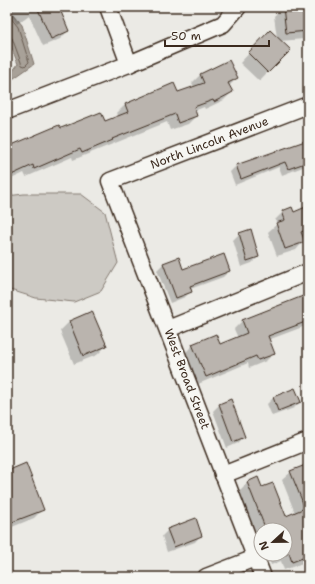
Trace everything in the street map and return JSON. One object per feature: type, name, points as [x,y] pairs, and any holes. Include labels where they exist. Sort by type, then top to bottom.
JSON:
[{"type":"street","points":[[108,7],[130,64]]},
{"type":"street","points":[[7,111],[130,64],[223,24],[238,7]]},
{"type":"street","name":"North Lincoln Avenue","points":[[110,181],[308,105]]},
{"type":"street","name":"West Broad Street","points":[[110,181],[253,553]]},
{"type":"street","points":[[168,329],[308,272]]},
{"type":"street","points":[[223,475],[308,441]]},
{"type":"street","points":[[206,577],[253,559]]},
{"type":"street","name":"West Broad Street","points":[[257,562],[263,577]]},
{"type":"shaded area","points":[[24,194],[81,194],[105,212],[118,263],[101,291],[74,302],[36,298],[7,289],[7,196]]},
{"type":"water","points":[[7,7],[22,25],[34,64],[7,83],[7,79],[18,64],[7,36]]},
{"type":"building","points":[[37,7],[59,7],[69,31],[51,39]]},
{"type":"building","points":[[283,7],[308,7],[308,31],[286,33]]},
{"type":"building","points":[[270,30],[291,50],[268,73],[248,53]]},
{"type":"building","points":[[229,60],[238,78],[228,83],[233,92],[214,102],[213,100],[194,107],[197,116],[178,123],[175,114],[112,139],[113,140],[82,153],[80,149],[34,169],[33,165],[7,177],[7,147],[59,125],[61,128],[101,112],[105,121],[128,112],[125,104],[174,83],[178,92],[204,83],[200,74]]},
{"type":"building","points":[[308,140],[308,162],[288,169],[285,162],[241,179],[236,165]]},
{"type":"building","points":[[308,206],[308,229],[301,232],[305,242],[285,249],[276,223],[285,220],[282,211],[292,207],[294,212]]},
{"type":"building","points":[[251,229],[259,257],[247,261],[239,233]]},
{"type":"building","points":[[224,254],[230,271],[190,286],[192,292],[176,298],[163,263],[179,257],[183,269]]},
{"type":"building","points":[[308,294],[308,321],[268,336],[275,354],[258,360],[256,356],[206,377],[192,344],[216,334],[220,344],[247,333],[242,320]]},
{"type":"building","points":[[92,311],[107,346],[83,356],[69,321]]},
{"type":"building","points":[[295,388],[301,402],[278,411],[273,397]]},
{"type":"building","points":[[231,399],[245,437],[233,442],[219,404]]},
{"type":"building","points":[[26,463],[44,510],[7,524],[7,471]]},
{"type":"building","points":[[308,464],[308,556],[293,562],[293,522],[263,522],[247,482],[258,477],[262,487],[273,483],[286,516],[305,508],[290,471]]},
{"type":"building","points":[[196,518],[202,536],[174,547],[167,529]]}]
